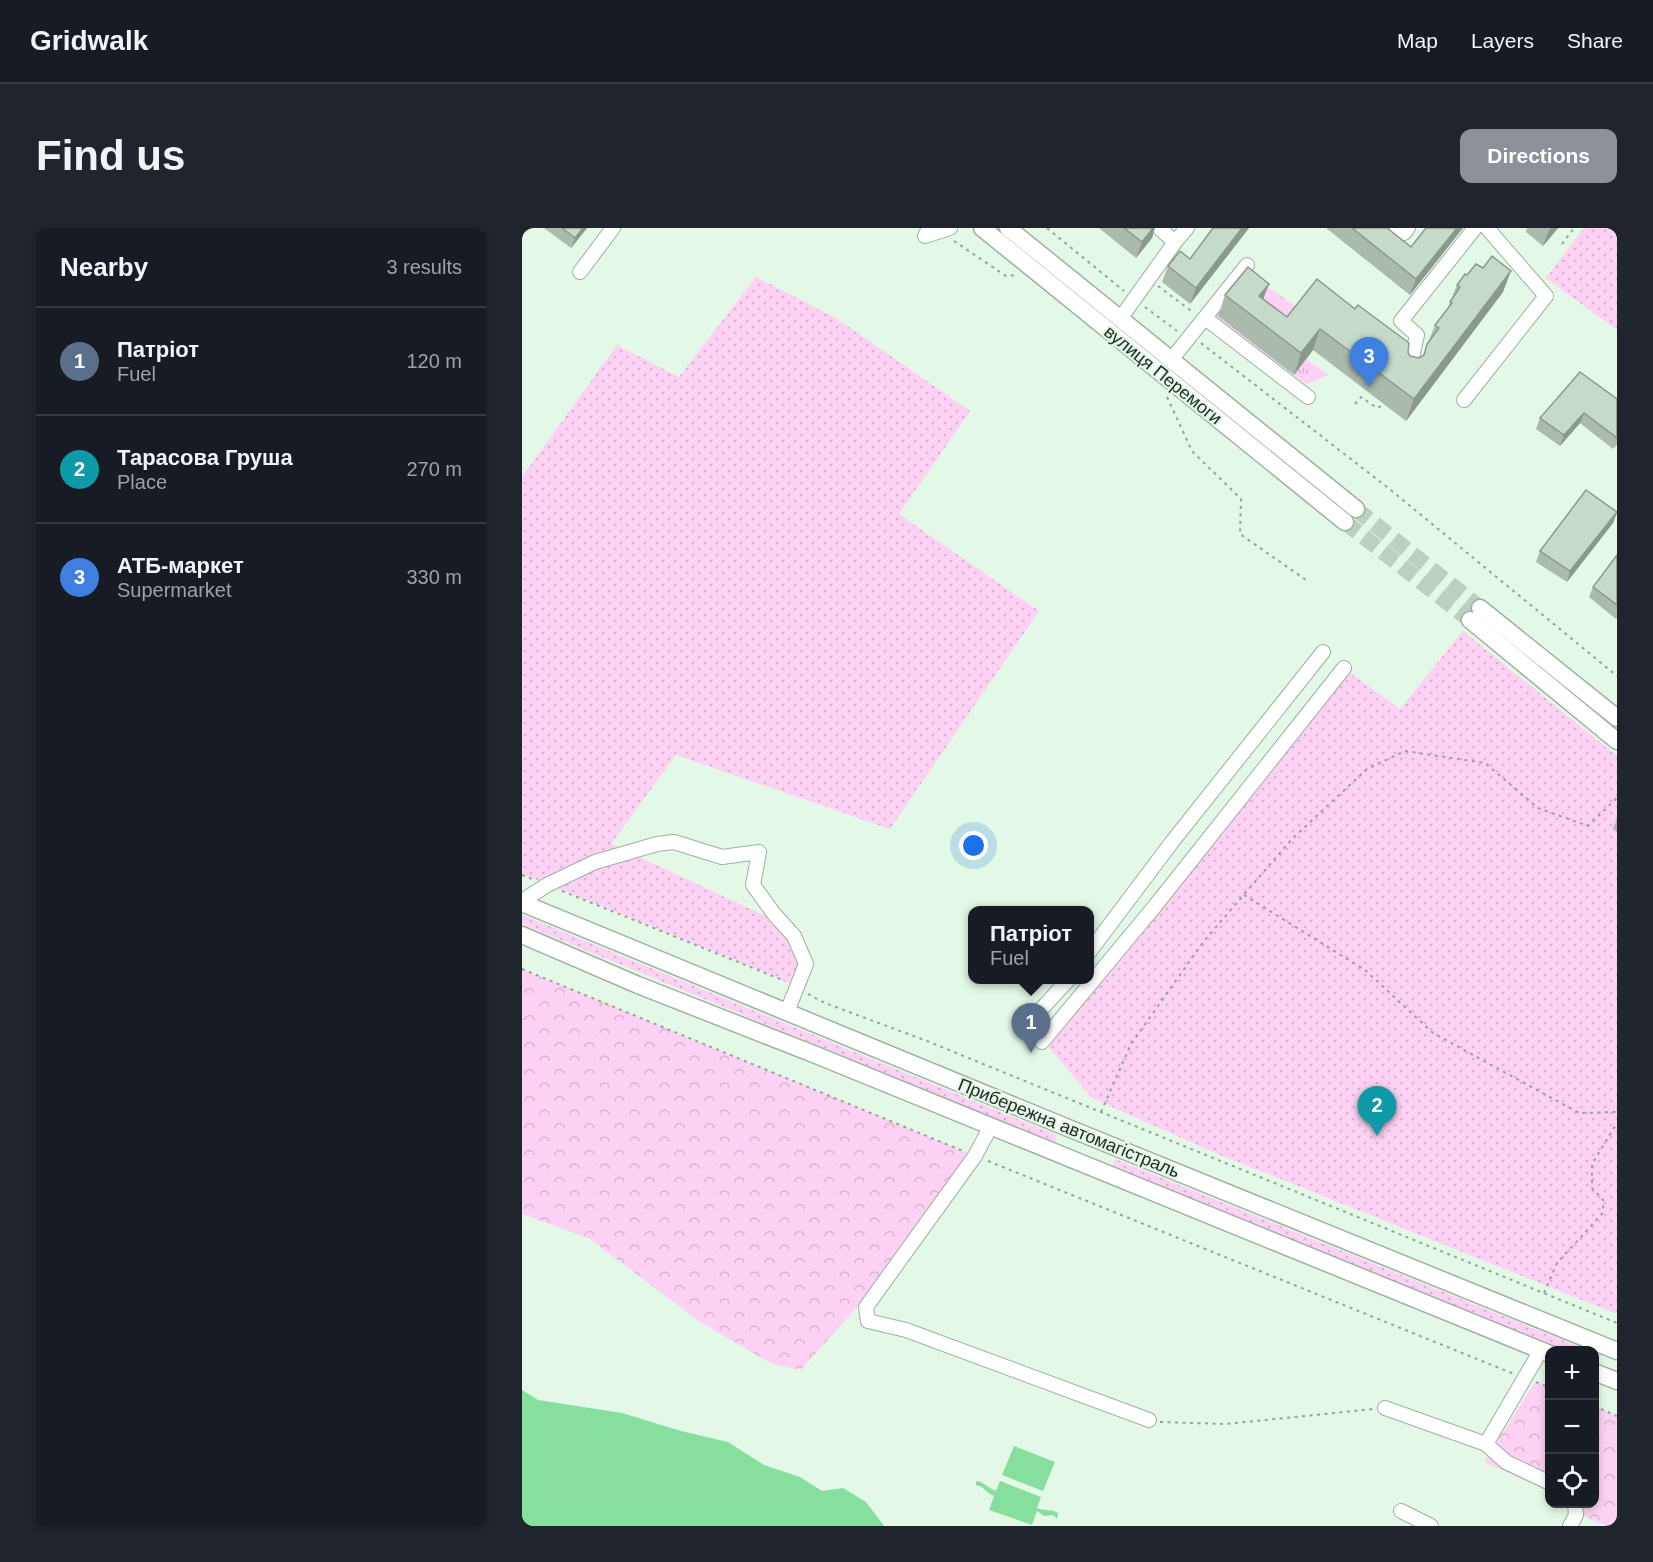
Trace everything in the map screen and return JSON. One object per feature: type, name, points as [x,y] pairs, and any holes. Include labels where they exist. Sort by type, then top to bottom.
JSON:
[{"type":"main road","name":"вулиця Перемоги","points":[[982,228],[1345,522]]},
{"type":"main road","name":"вулиця Перемоги","points":[[1008,228],[1356,509]]},
{"type":"main road","points":[[1617,718],[1475,614],[1617,741]]},
{"type":"main road","name":"Прибережна автомагістраль","points":[[522,902],[1056,1124],[1617,1351]]},
{"type":"main road","name":"Прибережна автомагістраль","points":[[522,935],[638,985],[1545,1352]]},
{"type":"main road","points":[[1056,1124],[1074,1137],[1074,1145],[1068,1152],[1060,1154]]},
{"type":"main road","points":[[1106,1174],[1098,1165],[1101,1157],[1108,1150],[1126,1152]]},
{"type":"main road","points":[[1599,1374],[1617,1381]]},
{"type":"street","points":[[580,272],[613,228]]},
{"type":"street","points":[[928,228],[925,236],[950,228]]},
{"type":"street","points":[[1159,228],[1175,242]]},
{"type":"street","points":[[1120,319],[1187,228]]},
{"type":"street","points":[[1397,228],[1404,233],[1408,228]]},
{"type":"street","points":[[1409,371],[1417,336],[1401,321],[1475,228]]},
{"type":"street","points":[[1464,399],[1546,296],[1487,228]]},
{"type":"street","points":[[1171,360],[1247,265]]},
{"type":"street","points":[[1204,319],[1308,397]]},
{"type":"street","points":[[1094,945],[1323,652]]},
{"type":"street","points":[[1094,979],[1344,668]]},
{"type":"street","points":[[522,902],[547,885],[595,862],[657,844],[674,842],[722,857],[759,852],[753,885],[774,914],[794,936],[806,964],[787,1012]]},
{"type":"street","points":[[1064,984],[1024,1028],[1042,1042],[1090,984]]},
{"type":"street","points":[[991,1126],[975,1156],[866,1307],[868,1321],[906,1330],[1149,1420]]},
{"type":"street","points":[[1486,1444],[1525,1378],[1545,1352]]},
{"type":"street","points":[[1385,1408],[1486,1444],[1506,1462],[1545,1481]]},
{"type":"street","points":[[1570,1526],[1576,1515],[1575,1508]]},
{"type":"street","points":[[1401,1511],[1431,1526]]},
{"type":"path","points":[[1047,228],[1134,299],[1190,338],[1387,487],[1617,676]]},
{"type":"path","points":[[1562,244],[1574,228]]},
{"type":"path","points":[[1148,279],[1204,319]]},
{"type":"path","points":[[1165,392],[1192,451],[1241,499],[1240,534],[1306,580]]},
{"type":"path","points":[[1355,404],[1361,397],[1377,408],[1385,404]]},
{"type":"path","points":[[1101,1112],[1131,1044],[1204,941],[1292,839],[1367,769],[1405,751],[1485,763],[1538,808],[1588,826],[1617,798]]},
{"type":"path","points":[[1244,895],[1365,970],[1433,1033],[1579,1113],[1617,1112]]},
{"type":"path","points":[[522,969],[975,1156],[1545,1386]]},
{"type":"path","points":[[1092,1109],[1617,1323]]},
{"type":"path","points":[[1544,1293],[1557,1263],[1602,1214],[1604,1201],[1592,1188],[1592,1164],[1617,1123]]},
{"type":"path","points":[[1149,1420],[1182,1424],[1226,1424],[1385,1408]]},
{"type":"path","points":[[1599,1408],[1617,1416]]},
{"type":"green space","points":[[1584,228],[1617,228],[1617,330],[1546,278]]},
{"type":"green space","points":[[1247,273],[1305,312],[1284,343],[1329,375],[1306,384],[1212,317]]},
{"type":"green space","points":[[756,277],[836,318],[970,411],[899,514],[1039,611],[890,829],[676,755],[611,844],[770,918],[794,936],[806,964],[796,987],[772,975],[522,874],[522,477],[617,345],[679,377]]},
{"type":"green space","points":[[1463,631],[1617,756],[1617,1314],[1213,1152],[1092,1098],[1046,1044],[1349,672],[1400,709]]},
{"type":"green space","points":[[522,915],[1056,1135],[1055,1143],[522,924]]},
{"type":"green space","points":[[522,969],[975,1156],[890,1270],[801,1370],[772,1364],[700,1322],[590,1239],[522,1214]]},
{"type":"green space","points":[[1115,1159],[1577,1346],[1553,1346],[1111,1169]]},
{"type":"green space","points":[[1535,1382],[1545,1386],[1545,1489],[1484,1462]]},
{"type":"green space","points":[[1599,1408],[1617,1416],[1617,1526],[1597,1522],[1573,1508],[1599,1508]]},
{"type":"shaded area","points":[[522,1390],[538,1400],[622,1413],[728,1442],[764,1465],[800,1477],[822,1491],[843,1488],[866,1502],[884,1526],[522,1526]]},
{"type":"shaded area","points":[[1014,1446],[1055,1462],[1043,1491],[1002,1475]]},
{"type":"shaded area","points":[[976,1481],[996,1491],[1000,1481],[1041,1497],[1037,1508],[1058,1513],[1057,1519],[1053,1515],[1044,1516],[1037,1511],[1032,1525],[989,1510],[994,1496],[976,1485]]},
{"type":"building","points":[[562,228],[583,228],[575,238]]},
{"type":"building","points":[[1124,228],[1153,228],[1142,242]]},
{"type":"building","points":[[1213,228],[1242,228],[1196,288],[1168,266],[1180,251],[1190,259]]},
{"type":"building","points":[[1352,228],[1387,228],[1411,247],[1426,228],[1457,228],[1416,279]]},
{"type":"building","points":[[1492,256],[1511,271],[1414,399],[1320,329],[1301,353],[1225,295],[1248,267],[1269,284],[1259,296],[1287,317],[1317,279],[1355,309],[1358,305],[1409,343],[1410,356],[1419,358],[1424,355],[1427,344],[1439,328],[1435,325],[1452,303],[1450,302],[1460,287],[1457,285],[1476,264],[1483,268]]},
{"type":"building","points":[[1580,372],[1617,399],[1617,438],[1584,413],[1564,435],[1540,418]]},
{"type":"building","points":[[1586,490],[1617,512],[1570,571],[1540,551]]},
{"type":"building","points":[[1617,555],[1617,605],[1593,587]]},
{"type":"tunnel","points":[[1356,509],[1480,608]]},
{"type":"tunnel","points":[[1345,522],[1470,620]]},
{"type":"place","name":"АТБ-маркет","points":[[1369,387]]},
{"type":"place","name":"Патріот","points":[[1031,1053]]},
{"type":"place","name":"Тарасова Груша","points":[[1377,1136]]}]
